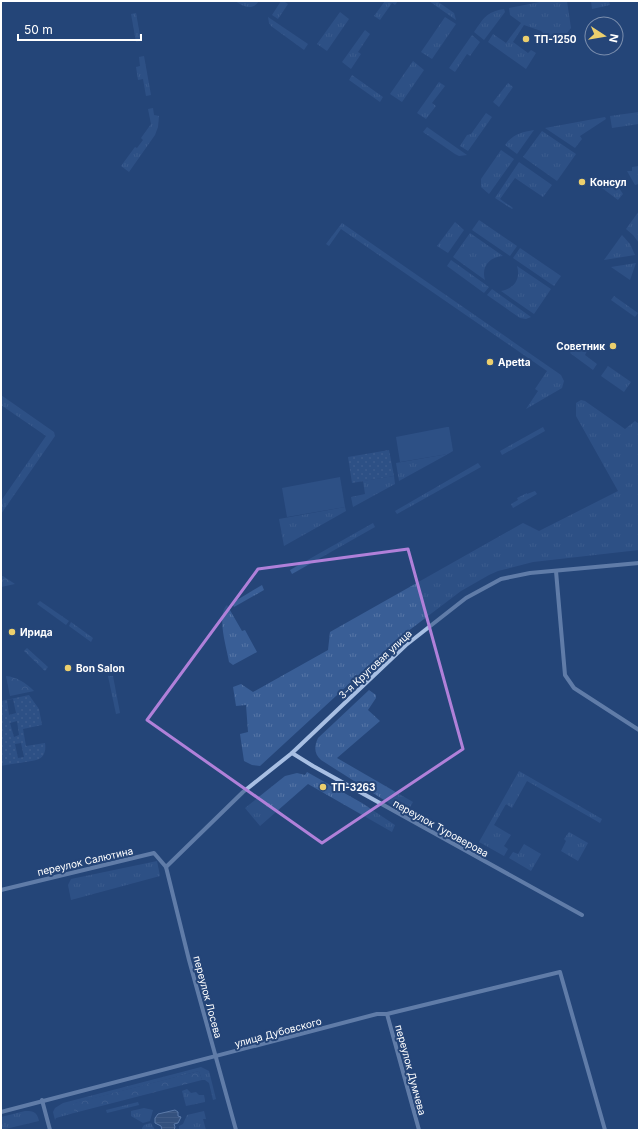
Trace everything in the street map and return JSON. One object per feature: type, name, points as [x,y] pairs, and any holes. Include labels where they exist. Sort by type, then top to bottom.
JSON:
[{"type":"street","name":"3-я Круговая улица","points":[[166,867],[243,792],[292,753],[406,645],[466,598],[501,579],[530,573],[639,562]]},
{"type":"street","points":[[556,571],[565,675],[574,688],[639,730]]},
{"type":"street","name":"переулок Туроверова","points":[[292,753],[582,915]]},
{"type":"street","name":"переулок Салютина","points":[[1,890],[154,853],[166,867]]},
{"type":"street","name":"переулок Лосева","points":[[166,867],[189,960],[236,1130]]},
{"type":"street","name":"улица Дубовского","points":[[1,1112],[42,1100],[216,1057],[377,1014],[387,1014],[560,972],[605,1130]]},
{"type":"street","name":"переулок Думчева","points":[[387,1014],[419,1130]]},
{"type":"street","points":[[42,1100],[50,1130]]},
{"type":"highlighted area","points":[[408,549],[463,749],[322,843],[147,720],[258,569]]},
{"type":"green space","points":[[235,1],[259,1],[254,6],[248,7]]},
{"type":"green space","points":[[281,1],[286,1],[285,2],[288,4],[278,19],[272,15]]},
{"type":"green space","points":[[385,1],[398,1],[395,5],[392,3],[380,20],[374,16]]},
{"type":"green space","points":[[429,1],[437,1],[454,13],[456,20]]},
{"type":"green space","points":[[545,1],[567,1],[571,28],[567,33],[549,36],[544,43],[538,40],[540,36],[544,34],[541,31],[524,25],[513,42],[528,53],[531,50],[536,53],[526,69],[488,42],[493,34],[506,43],[521,23],[510,15],[509,8]]},
{"type":"green space","points":[[591,1],[609,1],[610,5],[592,9]]},
{"type":"green space","points":[[504,9],[505,12],[484,40],[474,32],[486,16],[498,10]]},
{"type":"green space","points":[[340,12],[349,19],[327,51],[317,44]]},
{"type":"green space","points":[[136,13],[141,41],[136,42],[131,14]]},
{"type":"green space","points":[[268,17],[308,44],[304,50],[271,26]]},
{"type":"green space","points":[[445,17],[456,24],[432,59],[421,52]]},
{"type":"green space","points":[[365,30],[370,34],[358,52],[361,54],[351,69],[342,62]]},
{"type":"green space","points":[[472,35],[480,42],[470,56],[467,54],[455,72],[449,68]]},
{"type":"green space","points":[[144,56],[151,95],[146,96],[143,79],[138,80],[136,67],[140,66],[139,57]]},
{"type":"green space","points":[[413,61],[424,70],[402,102],[390,94]]},
{"type":"green space","points":[[352,75],[383,97],[380,102],[349,80]]},
{"type":"green space","points":[[439,82],[445,86],[432,103],[436,106],[426,119],[417,113]]},
{"type":"green space","points":[[508,83],[513,87],[499,107],[493,102]]},
{"type":"green space","points":[[153,108],[154,115],[159,116],[158,127],[155,135],[129,172],[121,166],[135,147],[137,148],[143,140],[141,138],[151,124],[148,109]]},
{"type":"green space","points":[[639,112],[639,124],[612,128],[610,116]]},
{"type":"green space","points":[[486,113],[492,117],[468,151],[460,146],[467,135],[471,134]]},
{"type":"green space","points":[[605,117],[606,119],[580,136],[582,139],[575,148],[545,128]]},
{"type":"green space","points":[[427,127],[467,155],[459,156],[455,154],[423,132]]},
{"type":"green space","points":[[534,130],[517,154],[505,145],[511,138],[518,134]]},
{"type":"green space","points":[[542,131],[576,154],[557,181],[523,157]]},
{"type":"green space","points":[[501,150],[514,159],[489,194],[481,187],[481,179]]},
{"type":"green space","points":[[519,162],[552,185],[543,197],[515,178],[500,199],[513,208],[512,209],[495,198]]},
{"type":"green space","points":[[639,166],[639,184],[635,185],[627,171],[632,171],[632,167]]},
{"type":"green space","points":[[607,181],[617,185],[623,194],[618,200],[602,188]]},
{"type":"green space","points":[[639,211],[639,243],[626,229]]},
{"type":"green space","points":[[479,220],[517,246],[510,256],[472,230]]},
{"type":"green space","points":[[455,222],[464,230],[448,253],[437,246]]},
{"type":"green space","points":[[342,223],[561,375],[564,381],[562,388],[526,409],[538,391],[535,389],[547,371],[341,229],[329,246],[326,244]]},
{"type":"green space","points":[[470,233],[503,256],[494,258],[487,264],[484,271],[485,280],[453,257]]},
{"type":"green space","points":[[622,235],[630,244],[635,255],[604,260]]},
{"type":"green space","points":[[520,248],[561,276],[554,286],[513,258]]},
{"type":"green space","points":[[451,260],[489,287],[484,293],[447,266]]},
{"type":"green space","points":[[636,263],[630,280],[611,267]]},
{"type":"green space","points":[[517,266],[551,289],[534,314],[501,291],[510,288],[515,283],[518,275]]},
{"type":"green space","points":[[492,289],[531,317],[526,319],[520,318],[487,295]]},
{"type":"green space","points":[[614,296],[638,313],[635,317],[611,300]]},
{"type":"green space","points":[[577,344],[587,351],[585,355],[597,364],[593,370],[570,353]]},
{"type":"green space","points":[[608,366],[631,382],[624,392],[601,376]]},
{"type":"green space","points":[[1,395],[54,432],[55,436],[1,514],[1,501],[46,436],[1,405]]},
{"type":"green space","points":[[581,400],[585,401],[625,429],[635,421],[639,424],[639,550],[533,562],[498,571],[489,575],[461,591],[399,638],[260,766],[252,765],[244,761],[240,734],[248,732],[246,705],[236,706],[233,687],[241,684],[253,692],[328,650],[330,632],[523,523],[539,531],[618,491],[576,416],[576,403]]},
{"type":"green space","points":[[449,427],[453,451],[448,454],[400,462],[396,437]]},
{"type":"green space","points":[[543,427],[545,431],[502,455],[500,451]]},
{"type":"green space","points":[[389,450],[394,476],[352,483],[348,457]]},
{"type":"green space","points":[[448,454],[399,481],[396,463]]},
{"type":"green space","points":[[478,463],[481,467],[397,514],[395,511]]},
{"type":"green space","points":[[394,476],[395,484],[353,507],[351,497],[365,494],[363,481]]},
{"type":"green space","points":[[340,477],[345,507],[287,517],[282,488]]},
{"type":"green space","points":[[535,491],[537,494],[513,508],[511,504],[518,500],[517,498]]},
{"type":"green space","points":[[345,507],[346,511],[284,546],[279,519]]},
{"type":"green space","points":[[373,523],[375,527],[292,574],[290,570]]},
{"type":"green space","points":[[1,576],[3,576],[15,584],[1,587]]},
{"type":"green space","points":[[262,585],[264,590],[234,607],[232,603]]},
{"type":"green space","points":[[40,601],[69,621],[66,625],[37,604]]},
{"type":"green space","points":[[227,605],[242,631],[245,630],[257,652],[233,665],[229,662],[222,624],[222,616]]},
{"type":"green space","points":[[71,622],[93,638],[91,642],[69,626]]},
{"type":"green space","points":[[27,648],[48,667],[45,671],[24,651]]},
{"type":"green space","points":[[6,676],[21,681],[34,691],[10,696]]},
{"type":"green space","points":[[108,676],[113,676],[120,713],[116,714]]},
{"type":"green space","points":[[369,690],[376,695],[376,698],[368,710],[380,721],[337,758],[413,802],[406,814],[321,760],[316,753],[315,747],[318,738]]},
{"type":"green space","points":[[29,695],[39,709],[42,725],[23,729],[26,746],[45,743],[45,752],[41,758],[1,766],[1,701]],"holes":[[[13,699],[16,713],[9,715],[7,700]],[[17,721],[19,735],[14,737],[10,723]],[[21,743],[24,757],[18,758],[15,744]]]},
{"type":"green space","points":[[519,771],[602,819],[600,823],[527,781],[512,808],[506,804],[494,825],[511,835],[504,846],[508,849],[504,856],[479,842]]},
{"type":"green space","points":[[307,772],[362,803],[395,825],[392,832],[308,784],[260,826],[245,808],[285,776],[297,773],[305,775]]},
{"type":"green space","points":[[569,832],[588,843],[578,861],[561,851],[566,841],[564,839]]},
{"type":"green space","points":[[524,844],[541,854],[531,871],[509,858],[513,852],[518,854]]},
{"type":"green space","points":[[157,861],[160,876],[71,900],[68,885],[71,879]]},
{"type":"green space","points":[[201,1067],[209,1071],[216,1099],[213,1100],[209,1083],[202,1080],[199,1071],[75,1103],[74,1113],[56,1118],[55,1120],[53,1112],[55,1108],[63,1103]]},
{"type":"green space","points":[[199,1071],[202,1080],[74,1113],[74,1103]]},
{"type":"green space","points":[[187,1089],[191,1093],[196,1092],[199,1095],[204,1095],[205,1102],[186,1106],[182,1091]]},
{"type":"green space","points":[[138,1102],[139,1105],[107,1113],[106,1110]]},
{"type":"green space","points":[[144,1108],[153,1110],[150,1121],[143,1123],[131,1116],[131,1111]]},
{"type":"green space","points":[[25,1111],[35,1113],[39,1121],[1,1130],[1,1117]]},
{"type":"green space","points":[[204,1111],[206,1119],[203,1119],[206,1130],[179,1130],[179,1126],[183,1124],[187,1115]]},
{"type":"green space","points":[[151,1123],[155,1130],[142,1130],[144,1125]]},
{"type":"shaded area","points":[[175,1110],[178,1112],[178,1116],[181,1117],[178,1123],[174,1124],[174,1130],[162,1130],[161,1126],[155,1123],[155,1118],[158,1114]]},
{"type":"place","name":"ТП-1250","points":[[526,39]]},
{"type":"place","name":"Консул","points":[[582,182]]},
{"type":"place","name":"Советник","points":[[613,346]]},
{"type":"place","name":"Apetta","points":[[490,362]]},
{"type":"place","name":"Ирида","points":[[12,632]]},
{"type":"place","name":"Bon Salon","points":[[68,668]]},
{"type":"place","name":"ТП-3263","points":[[323,787]]}]
